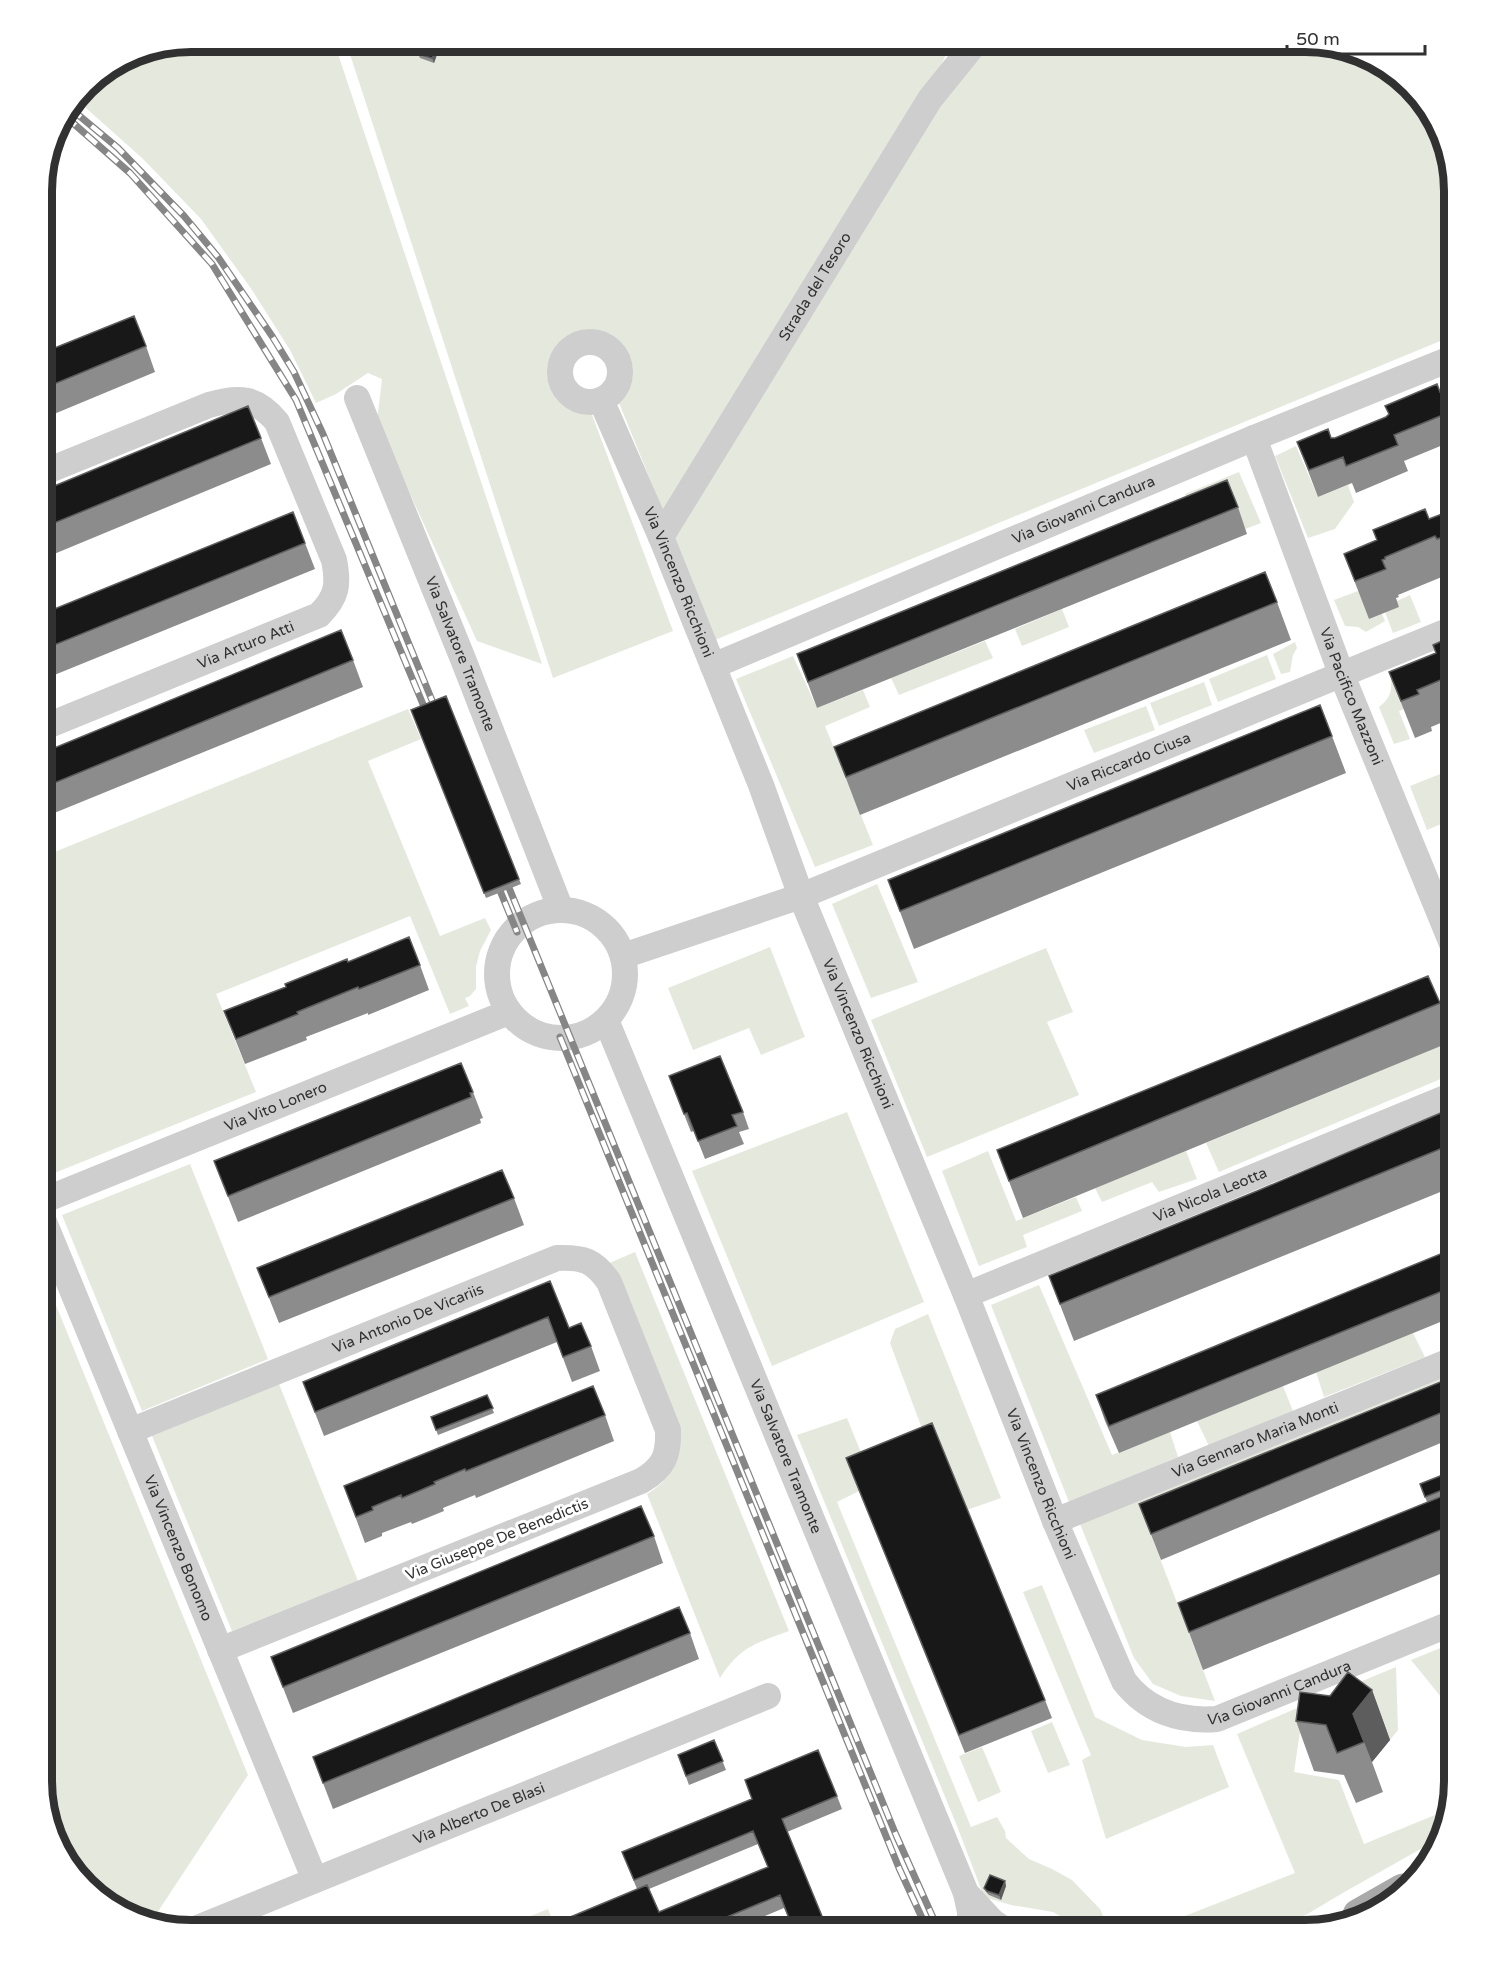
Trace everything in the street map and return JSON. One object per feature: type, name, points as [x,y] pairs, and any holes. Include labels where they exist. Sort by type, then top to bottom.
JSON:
[{"type":"street","name":"Strada del Tesoro","points":[[661,537],[930,99],[967,53]]},
{"type":"street","name":"Via Giovanni Candura","points":[[713,666],[1254,438],[1444,361]]},
{"type":"street","name":"Via Arturo Atti","points":[[53,469],[209,405],[226,400],[243,399],[267,410],[277,422],[334,560],[337,578],[335,593],[329,605],[319,615],[53,724]]},
{"type":"street","name":"Via Salvatore Tramonte","points":[[357,399],[464,659],[561,909]]},
{"type":"street","name":"Via Vincenzo Ricchioni","points":[[602,400],[661,537],[761,785],[801,896],[966,1295],[1055,1521],[1116,1665]]},
{"type":"street","name":"Via Pacifico Mazzoni","points":[[1254,438],[1341,673],[1444,924]]},
{"type":"street","name":"Via Riccardo Ciusa","points":[[623,956],[801,896],[1444,632]]},
{"type":"street","points":[[561,909],[581,913],[600,922],[614,937],[623,956],[626,973],[617,1007],[606,1020],[591,1031],[573,1037],[555,1038],[537,1034],[521,1024],[509,1012],[500,992],[497,972],[500,953],[510,935],[524,921],[542,913],[561,909]]},
{"type":"street","name":"Via Vito Lonero","points":[[52,1197],[509,1012]]},
{"type":"street","name":"Via Salvatore Tramonte","points":[[606,1020],[966,1893]]},
{"type":"street","name":"Via Nicola Leotta","points":[[966,1295],[1444,1099]]},
{"type":"street","name":"Via Vincenzo Bonomo","points":[[52,1242],[315,1880]]},
{"type":"street","name":"Via Antonio De Vicariis","points":[[130,1431],[557,1258],[574,1257],[590,1261],[601,1271],[609,1282],[638,1355]]},
{"type":"street","name":"Via Giuseppe De Benedictis","points":[[220,1650],[642,1481],[654,1474],[664,1462],[668,1446],[668,1430],[638,1355]]},
{"type":"street","name":"Via Gennaro Maria Monti","points":[[1055,1521],[1444,1363]]},
{"type":"street","name":"Via Giovanni Candura","points":[[1116,1665],[1134,1693],[1146,1704],[1186,1719],[1217,1719],[1444,1626]]},
{"type":"street","name":"Via Alberto De Blasi","points":[[215,1920],[768,1696]]},
{"type":"street","points":[[966,1893],[970,1920]]},
{"type":"street","points":[[966,1893],[991,1920]]},
{"type":"shaded area","points":[[192,52],[337,52],[542,664],[477,641],[377,421],[382,379],[368,373],[336,394],[316,403],[290,350],[252,290],[201,219],[142,158],[83,105],[93,93],[122,71],[138,63],[165,55]]},
{"type":"shaded area","points":[[349,52],[947,53],[937,73],[663,511],[617,398],[629,377],[625,353],[612,337],[592,330],[576,333],[556,348],[548,372],[560,402],[591,412],[673,631],[553,678]]},
{"type":"shaded area","points":[[980,53],[1314,53],[1332,55],[1367,67],[1383,76],[1410,100],[1421,114],[1437,147],[1442,165],[1444,192],[1444,340],[715,640],[673,535],[941,99]]},
{"type":"shaded area","points":[[1296,446],[1318,497],[1348,485],[1354,502],[1335,529],[1308,538],[1275,456]]},
{"type":"shaded area","points":[[1239,472],[1261,523],[1245,529],[1197,522],[1185,494]]},
{"type":"shaded area","points":[[1358,591],[1382,614],[1385,621],[1366,632],[1358,627],[1345,626],[1334,600]]},
{"type":"shaded area","points":[[1410,595],[1421,622],[1393,633],[1385,612],[1399,607],[1397,601]]},
{"type":"shaded area","points":[[1062,609],[1069,627],[1022,646],[1015,629]]},
{"type":"shaded area","points":[[985,641],[993,658],[899,695],[891,678]]},
{"type":"shaded area","points":[[1295,642],[1297,648],[1293,655],[1290,672],[1281,674],[1273,654]]},
{"type":"shaded area","points":[[1267,655],[1276,679],[1218,702],[1209,679]]},
{"type":"shaded area","points":[[793,656],[817,708],[863,690],[870,707],[825,726],[873,845],[815,867],[736,679]]},
{"type":"shaded area","points":[[1391,676],[1419,703],[1399,711],[1410,739],[1394,744],[1379,707],[1390,693]]},
{"type":"shaded area","points":[[1204,682],[1212,705],[1159,726],[1150,703]]},
{"type":"shaded area","points":[[1146,706],[1155,730],[1094,753],[1084,730]]},
{"type":"shaded area","points":[[408,709],[421,739],[368,761],[440,936],[485,918],[491,930],[480,951],[476,967],[476,989],[465,998],[469,1006],[450,1014],[410,916],[216,994],[256,1092],[52,1174],[53,853]]},
{"type":"shaded area","points":[[1444,772],[1444,823],[1427,830],[1410,786]]},
{"type":"shaded area","points":[[877,884],[918,982],[871,998],[832,904]]},
{"type":"shaded area","points":[[770,947],[805,1037],[761,1055],[749,1028],[693,1050],[668,988]]},
{"type":"shaded area","points":[[1046,948],[1073,1012],[1047,1022],[1079,1095],[927,1157],[871,1020]]},
{"type":"shaded area","points":[[1444,1045],[1444,1078],[1219,1172],[1206,1143]]},
{"type":"shaded area","points":[[847,1112],[924,1302],[772,1366],[692,1171]]},
{"type":"shaded area","points":[[988,1151],[1016,1221],[1076,1197],[1082,1211],[1023,1235],[1027,1247],[979,1266],[942,1171]]},
{"type":"shaded area","points":[[1186,1151],[1197,1179],[1159,1192],[1152,1182],[1102,1202],[1095,1188]]},
{"type":"shaded area","points":[[190,1164],[268,1359],[142,1411],[62,1215]]},
{"type":"shaded area","points":[[635,1252],[789,1631],[750,1647],[735,1659],[720,1678],[647,1494],[668,1476],[677,1460],[680,1442],[679,1432],[607,1264]]},
{"type":"shaded area","points":[[1039,1285],[1112,1455],[1170,1432],[1178,1457],[1069,1502],[991,1305]]},
{"type":"shaded area","points":[[52,1296],[248,1775],[155,1915],[130,1906],[100,1886],[76,1859],[60,1826],[52,1781]]},
{"type":"shaded area","points":[[928,1314],[1001,1498],[967,1510],[927,1442],[890,1343],[895,1329]]},
{"type":"shaded area","points":[[1413,1333],[1425,1357],[1324,1397],[1316,1372]]},
{"type":"shaded area","points":[[1444,1374],[1444,1402],[1149,1530],[1215,1701],[1181,1696],[1153,1684],[1134,1658],[1080,1524]]},
{"type":"shaded area","points":[[279,1384],[358,1581],[232,1631],[152,1436]]},
{"type":"shaded area","points":[[1283,1386],[1293,1411],[1209,1446],[1197,1421]]},
{"type":"shaded area","points":[[847,1418],[868,1470],[859,1491],[837,1502],[971,1827],[997,1817],[1005,1831],[1006,1838],[1029,1859],[1072,1880],[1100,1909],[1105,1920],[1068,1920],[1053,1912],[1011,1905],[984,1897],[797,1435]]},
{"type":"shaded area","points":[[1042,1585],[1095,1717],[1142,1740],[1186,1747],[1213,1745],[1229,1787],[1106,1839],[1082,1760],[1091,1755],[1023,1592]]},
{"type":"shaded area","points":[[1444,1646],[1444,1701],[1411,1660]]},
{"type":"shaded area","points":[[1396,1667],[1398,1730],[1390,1740],[1367,1722],[1309,1703]]},
{"type":"shaded area","points":[[1304,1705],[1294,1772],[1339,1780],[1364,1844],[1435,1815],[1438,1822],[1430,1844],[1297,1920],[1174,1920],[1295,1873],[1237,1734]]},
{"type":"shaded area","points":[[1052,1722],[1070,1765],[1048,1773],[1031,1731]]},
{"type":"shaded area","points":[[982,1747],[1001,1792],[978,1802],[959,1756]]},
{"type":"shaded area","points":[[548,1909],[552,1920],[521,1920]]},
{"type":"building","points":[[419,52],[434,52],[432,58],[418,54]]},
{"type":"building","points":[[134,316],[146,346],[53,385],[53,349]]},
{"type":"building","points":[[1437,384],[1440,392],[1444,391],[1444,415],[1394,435],[1398,445],[1346,466],[1343,457],[1309,470],[1297,442],[1328,429],[1331,438],[1335,438],[1386,417],[1389,414],[1385,406]]},
{"type":"building","points":[[248,406],[261,438],[53,524],[53,487]]},
{"type":"building","points":[[1227,480],[1238,507],[808,682],[797,654]]},
{"type":"building","points":[[1425,509],[1429,519],[1444,513],[1444,546],[1440,538],[1437,539],[1435,536],[1385,557],[1382,560],[1386,569],[1355,581],[1344,554],[1377,540],[1373,530]]},
{"type":"building","points":[[293,512],[305,543],[53,646],[53,610]]},
{"type":"building","points":[[1265,572],[1277,602],[846,777],[834,747]]},
{"type":"building","points":[[341,630],[353,660],[53,784],[53,749]]},
{"type":"building","points":[[1444,640],[1444,681],[1443,679],[1417,690],[1419,694],[1401,701],[1389,672],[1436,653],[1433,645]]},
{"type":"building","points":[[446,696],[519,879],[484,893],[411,710]]},
{"type":"building","points":[[1320,705],[1332,736],[900,911],[888,880]]},
{"type":"building","points":[[409,937],[420,965],[359,989],[358,987],[236,1039],[224,1011],[286,987],[285,984],[347,959],[348,962]]},
{"type":"building","points":[[1428,976],[1440,1003],[1009,1181],[997,1150]]},
{"type":"building","points":[[720,1056],[743,1112],[732,1115],[737,1126],[698,1141],[669,1076]]},
{"type":"building","points":[[461,1063],[473,1092],[470,1093],[471,1097],[228,1196],[214,1161]]},
{"type":"building","points":[[1444,1112],[1444,1147],[1060,1304],[1049,1276]]},
{"type":"building","points":[[502,1170],[514,1198],[269,1297],[257,1268]]},
{"type":"building","points":[[1444,1253],[1444,1290],[1109,1426],[1096,1395]]},
{"type":"building","points":[[550,1281],[569,1328],[581,1323],[591,1346],[563,1357],[548,1317],[315,1412],[303,1382]]},
{"type":"building","points":[[1444,1380],[1444,1412],[1151,1534],[1139,1504]]},
{"type":"building","points":[[593,1386],[605,1415],[466,1471],[465,1469],[402,1498],[401,1495],[372,1507],[373,1510],[356,1517],[344,1486]]},
{"type":"building","points":[[487,1395],[493,1408],[436,1430],[431,1417]]},
{"type":"building","points":[[932,1423],[1045,1700],[959,1735],[846,1458]]},
{"type":"building","points":[[1444,1474],[1444,1489],[1425,1497],[1420,1484]]},
{"type":"building","points":[[1444,1495],[1444,1528],[1189,1632],[1178,1603]]},
{"type":"building","points":[[641,1506],[654,1536],[283,1687],[271,1657]]},
{"type":"building","points":[[679,1607],[690,1633],[323,1783],[313,1757]]},
{"type":"building","points":[[1348,1672],[1372,1690],[1353,1714],[1364,1742],[1337,1753],[1326,1725],[1296,1721],[1300,1692],[1330,1696]]},
{"type":"building","points":[[714,1740],[723,1761],[686,1776],[678,1755]]},
{"type":"building","points":[[818,1750],[837,1796],[782,1819],[824,1920],[790,1920],[780,1895],[720,1920],[569,1920],[568,1918],[647,1885],[659,1912],[768,1867],[753,1831],[634,1880],[622,1852],[752,1799],[745,1780]]},
{"type":"building","points":[[990,1875],[1005,1881],[999,1895],[984,1888]]},
{"type":"railway","points":[[76,113],[118,148],[184,216],[218,257],[294,372],[323,434],[438,715]]},
{"type":"railway","points":[[72,122],[130,173],[212,264],[296,400],[430,721]]},
{"type":"railway","points":[[503,873],[896,1835],[934,1920]]},
{"type":"railway","points":[[494,876],[517,932]]},
{"type":"railway","points":[[560,1037],[899,1868],[923,1920]]}]
